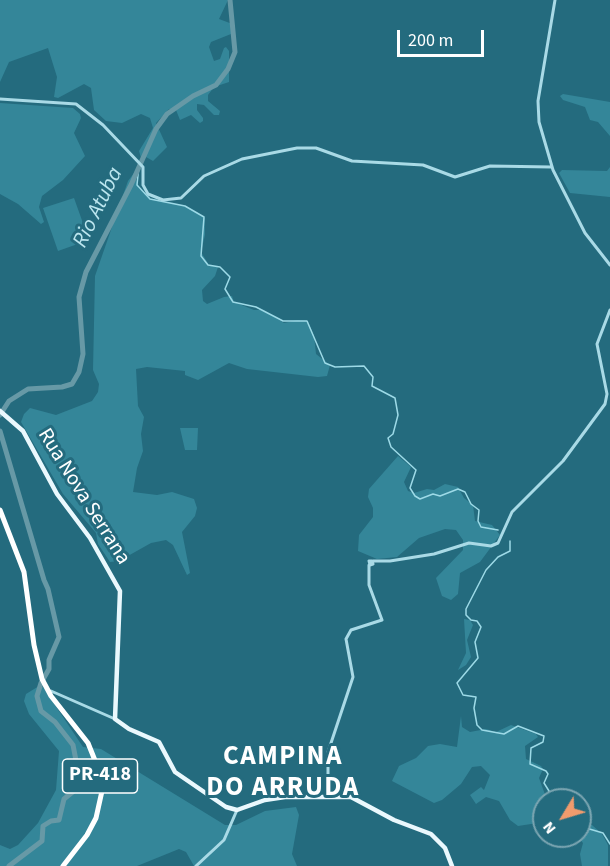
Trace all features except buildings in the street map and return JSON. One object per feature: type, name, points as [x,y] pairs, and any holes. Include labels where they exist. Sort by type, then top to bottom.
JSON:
[{"type":"highway","name":"PR-418","points":[[0,510],[24,572],[42,679],[88,744],[96,760],[102,791],[100,805],[92,826],[63,866]]},
{"type":"main road","name":"Rua Nova Serrana","points":[[0,411],[23,431],[57,494],[90,538],[120,591],[115,719]]},
{"type":"main road","points":[[115,719],[129,729],[159,742],[175,772],[226,807],[237,810],[273,798],[351,797],[394,820],[431,834],[445,848],[452,866]]},
{"type":"street","points":[[555,0],[537,109],[551,166],[585,233],[610,265]]},
{"type":"street","points":[[0,99],[76,104],[103,125],[142,166],[145,191],[155,198],[168,200],[181,198],[204,176],[242,159],[297,148],[316,148],[352,161],[423,165],[454,177],[490,166],[551,166]]},
{"type":"street","points":[[328,797],[328,752],[353,677],[346,639],[351,630],[382,620],[371,592],[368,574],[372,564],[434,554],[469,543],[489,546],[496,544],[512,512],[561,464],[604,408],[607,394],[597,344],[610,310]]},
{"type":"street","points":[[46,687],[115,719]]},
{"type":"street","points":[[196,866],[224,840],[237,810]]},
{"type":"shaded area","points":[[0,0],[228,0],[219,19],[235,25],[235,30],[211,42],[209,47],[214,61],[220,59],[224,48],[226,47],[229,51],[229,82],[214,87],[208,95],[208,101],[220,111],[219,115],[214,115],[204,105],[197,104],[197,110],[203,118],[200,123],[191,115],[180,120],[176,110],[169,109],[156,123],[167,147],[153,161],[146,157],[141,158],[139,151],[153,128],[150,118],[141,114],[122,123],[106,121],[94,110],[91,88],[84,84],[58,98],[54,97],[57,77],[48,48],[9,62],[0,82]]},
{"type":"shaded area","points":[[563,94],[610,102],[610,136],[598,122],[590,120],[585,107],[563,100],[560,96]]},
{"type":"shaded area","points":[[0,103],[73,108],[80,114],[81,118],[74,133],[85,156],[63,180],[42,196],[39,207],[44,222],[41,224],[18,204],[0,194]]},
{"type":"shaded area","points":[[610,167],[610,197],[570,193],[559,173],[562,170],[607,171]]},
{"type":"shaded area","points":[[134,173],[139,188],[151,199],[186,206],[205,218],[205,235],[201,252],[209,265],[218,267],[215,276],[202,290],[203,301],[207,304],[232,296],[234,302],[254,310],[263,310],[284,323],[297,320],[308,321],[314,336],[316,354],[330,365],[327,376],[318,377],[247,369],[229,363],[198,380],[185,375],[185,371],[147,367],[136,369],[138,406],[144,417],[141,434],[143,451],[137,468],[133,492],[157,495],[172,492],[194,499],[197,508],[195,516],[182,532],[190,573],[187,575],[173,545],[166,540],[151,543],[119,561],[110,562],[98,544],[96,533],[63,494],[21,422],[24,414],[30,408],[56,415],[92,401],[98,392],[99,384],[93,370],[95,276],[128,181]]},
{"type":"shaded area","points":[[74,198],[89,240],[58,251],[43,208]]},
{"type":"shaded area","points":[[180,428],[198,428],[197,450],[185,450]]},
{"type":"shaded area","points":[[398,456],[411,467],[404,482],[408,491],[414,493],[427,489],[434,490],[445,484],[458,487],[464,498],[473,505],[475,521],[492,525],[500,535],[480,562],[460,573],[458,594],[451,600],[442,596],[436,578],[463,550],[463,540],[456,530],[445,529],[419,538],[397,557],[377,559],[358,551],[359,535],[373,517],[373,508],[368,497],[369,489]]},
{"type":"shaded area","points":[[464,619],[470,620],[473,625],[467,640],[471,657],[466,665],[458,670],[466,653]]},
{"type":"shaded area","points":[[39,686],[43,687],[83,747],[101,749],[225,825],[236,825],[265,811],[296,807],[299,815],[292,854],[297,866],[194,866],[186,852],[179,849],[137,866],[0,866],[0,845],[10,849],[18,845],[38,823],[56,790],[59,751],[29,714],[24,701],[26,694]]},
{"type":"shaded area","points":[[461,716],[462,727],[470,732],[486,729],[496,732],[511,725],[536,734],[538,737],[525,746],[526,759],[543,769],[539,778],[543,788],[532,788],[532,824],[518,826],[510,820],[499,801],[486,797],[476,804],[470,795],[481,787],[484,790],[490,775],[481,766],[472,767],[461,784],[442,800],[434,803],[392,781],[399,766],[416,758],[428,746],[440,744],[457,747]]},
{"type":"shaded area","points":[[592,825],[602,834],[608,845],[608,866],[582,866],[582,848],[592,848]]},
{"type":"waterway","name":"Rio Atuba","points":[[0,415],[9,401],[28,389],[62,387],[72,384],[79,372],[83,354],[79,297],[86,272],[131,185],[156,129],[167,114],[193,96],[216,85],[228,69],[235,52],[230,0]]},
{"type":"waterway","points":[[139,165],[137,185],[150,199],[185,206],[204,217],[201,256],[208,265],[220,267],[230,277],[225,289],[233,302],[256,307],[283,321],[307,321],[325,363],[335,367],[364,366],[373,377],[372,386],[395,398],[398,415],[393,434],[388,438],[391,447],[416,470],[410,488],[415,496],[420,499],[433,494],[440,496],[458,489],[465,492],[471,504],[479,510],[478,521],[481,527],[498,530]]},
{"type":"waterway","name":"Rio Atuba","points":[[0,431],[48,589],[59,637],[49,660],[49,669],[37,696],[41,711],[55,722],[73,745],[79,776],[71,780],[71,783],[80,786],[64,799],[59,820],[51,821],[43,826],[42,841],[9,866]]},
{"type":"waterway","points":[[510,541],[510,551],[498,557],[486,570],[466,609],[466,615],[471,620],[477,621],[481,627],[475,642],[478,658],[457,683],[463,695],[476,697],[474,708],[477,725],[482,730],[504,734],[518,726],[544,736],[543,742],[531,748],[530,764],[546,771],[548,774],[544,783],[547,788]]},
{"type":"waterway","points":[[592,830],[603,833],[610,844]]},
{"type":"district","name":"CAMPINA DO ARRUDA","points":[[283,774]]}]
